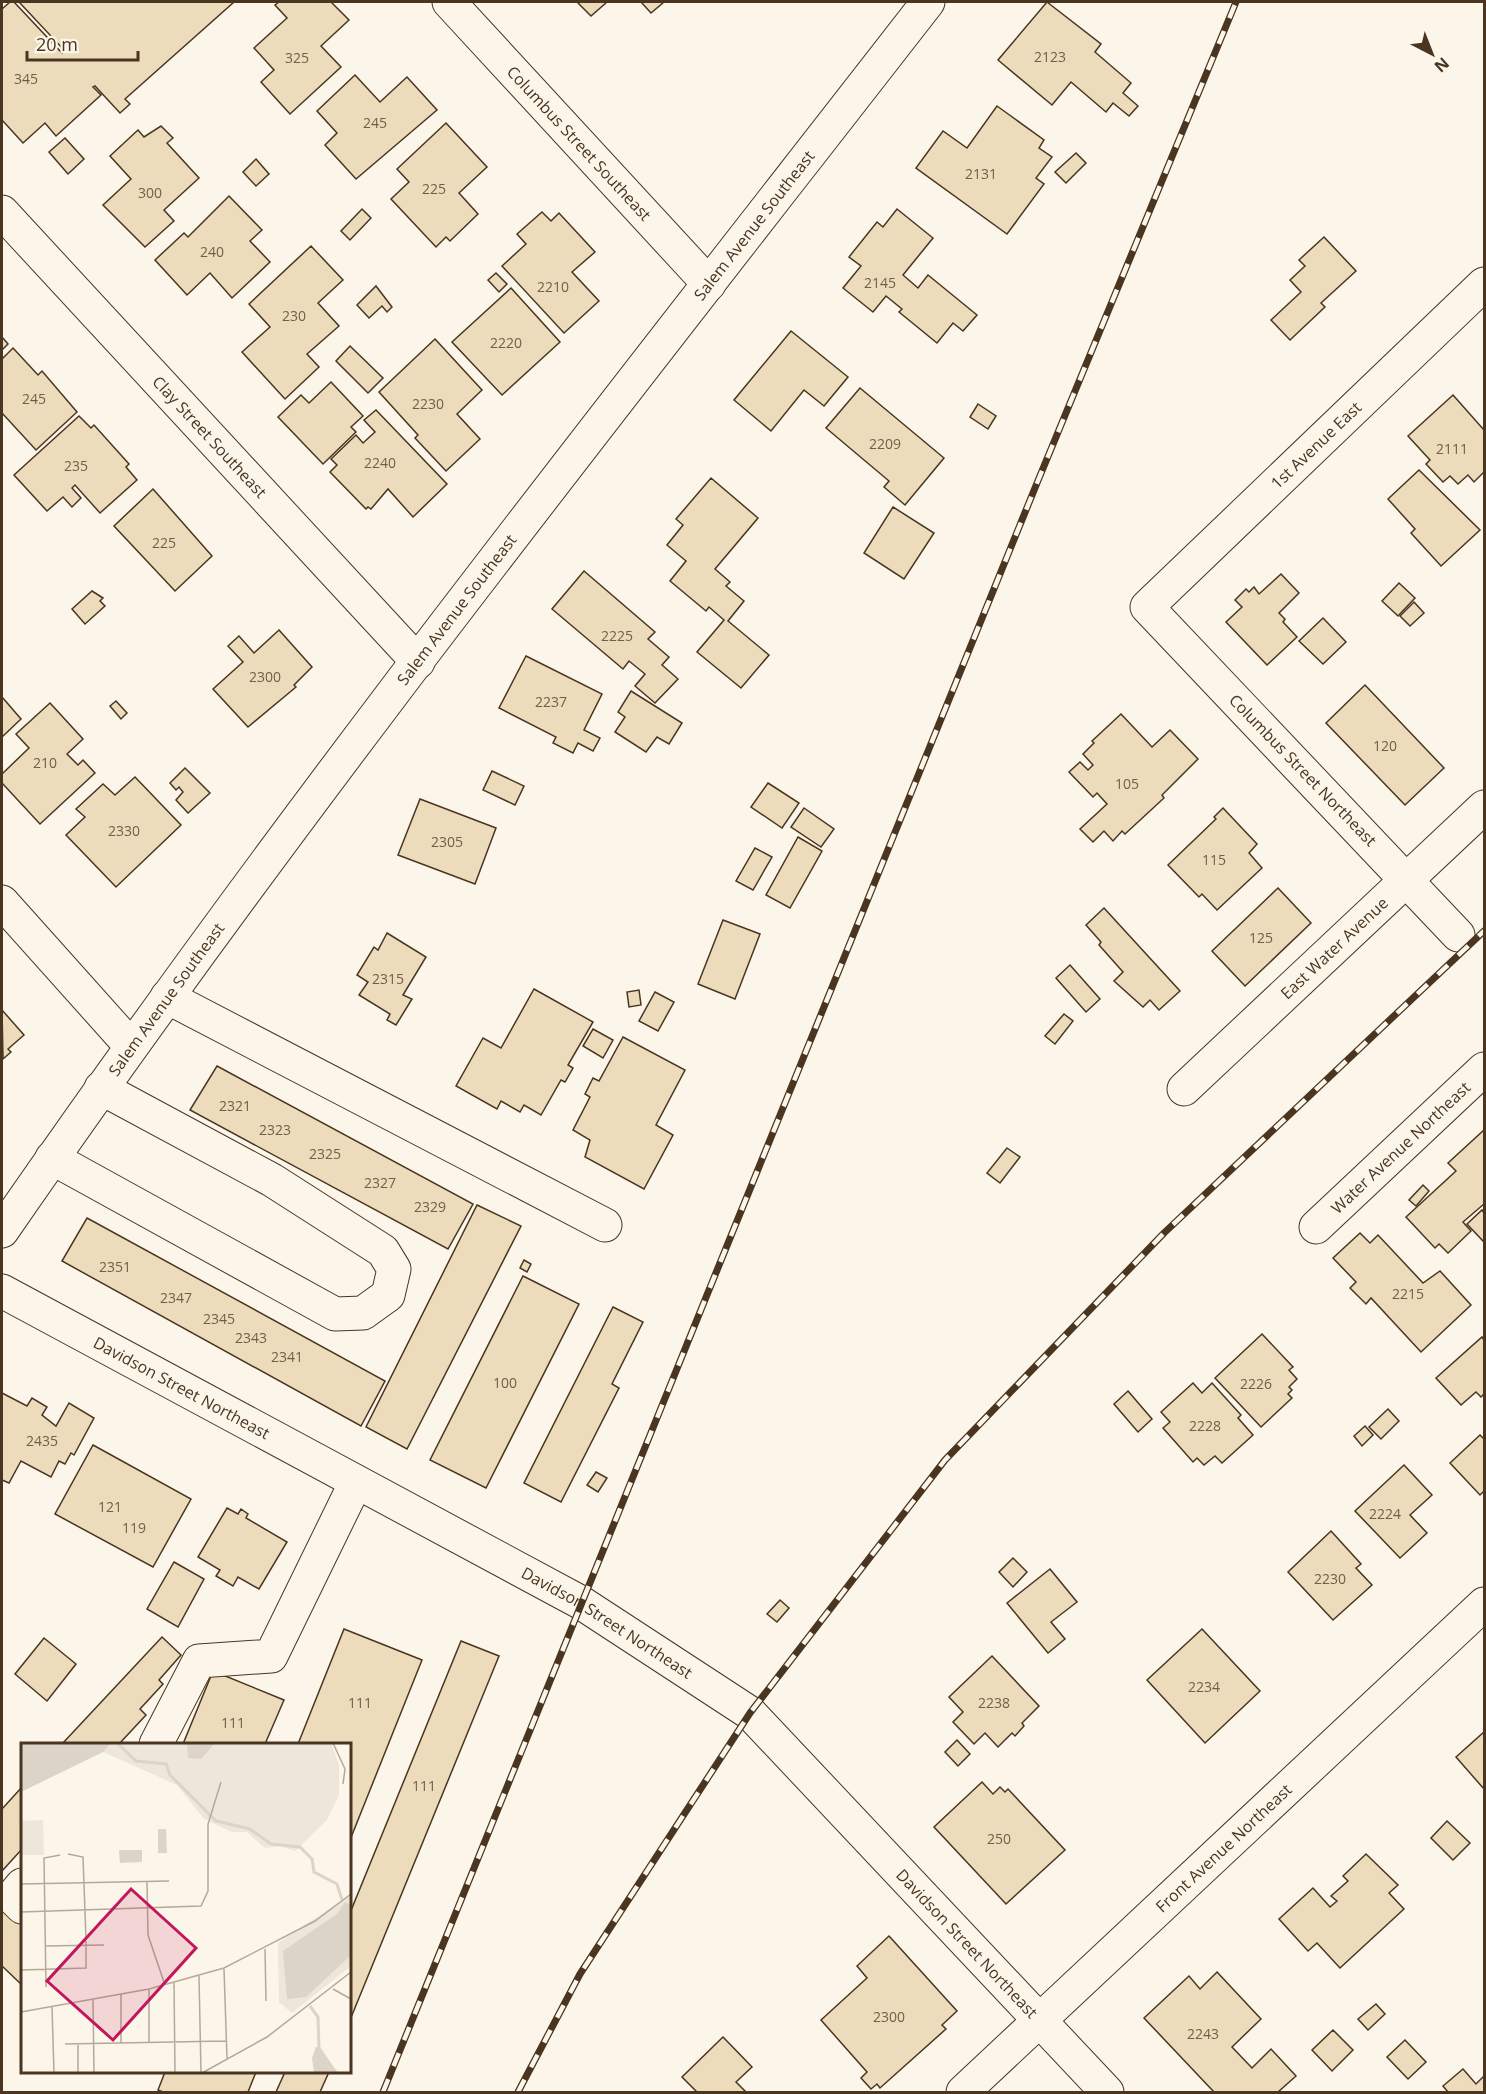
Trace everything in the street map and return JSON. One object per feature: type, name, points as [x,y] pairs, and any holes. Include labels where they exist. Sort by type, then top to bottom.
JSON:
[{"type":"street","name":"Columbus Street Southeast","points":[[449,2],[709,284]]},
{"type":"street","name":"Salem Avenue Southeast","points":[[2,1231],[130,1045],[418,662],[928,2]]},
{"type":"street","name":"Clay Street Southeast","points":[[2,212],[418,662]]},
{"type":"street","name":"1st Avenue East","points":[[1147,607],[1485,284]]},
{"type":"street","name":"Columbus Street Northeast","points":[[1147,607],[1458,935]]},
{"type":"street","name":"East Water Avenue","points":[[1184,1089],[1485,807]]},
{"type":"street","points":[[2,902],[130,1045]]},
{"type":"street","points":[[166,997],[604,1225]]},
{"type":"street","name":"Water Avenue Northeast","points":[[1316,1227],[1485,1069]]},
{"type":"street","points":[[52,1158],[335,1314],[363,1313],[388,1294],[394,1269],[383,1251],[272,1180],[101,1088]]},
{"type":"street","name":"Davidson Street Northeast","points":[[2,1291],[580,1602],[750,1713],[1107,2092]]},
{"type":"street","points":[[155,1740],[199,1661],[271,1656],[356,1482]]},
{"type":"street","name":"Front Avenue Northeast","points":[[963,2092],[1485,1604]]},
{"type":"street","points":[[21,1886],[12,1897],[21,1906]]},
{"type":"building","points":[[10,2],[14,2],[62,53],[65,51],[19,2],[234,2],[125,99],[130,104],[120,113],[95,86],[93,87],[101,95],[56,136],[45,123],[23,143],[2,120],[2,9]]},
{"type":"building","points":[[279,2],[331,2],[349,20],[321,46],[341,67],[290,114],[261,82],[274,70],[254,48],[287,18],[275,5]]},
{"type":"building","points":[[577,2],[607,2],[591,16]]},
{"type":"building","points":[[641,2],[664,2],[651,13]]},
{"type":"building","points":[[1047,2],[1101,44],[1095,52],[1131,83],[1123,93],[1138,106],[1129,116],[1113,103],[1106,112],[1071,82],[1052,105],[998,60]]},
{"type":"building","points":[[355,75],[380,102],[407,77],[437,110],[356,179],[325,145],[337,133],[317,111]]},
{"type":"building","points":[[997,106],[1044,140],[1039,148],[1052,157],[1036,178],[1044,184],[1007,234],[916,168],[943,131],[967,148]]},
{"type":"building","points":[[446,123],[487,167],[459,193],[478,214],[450,241],[446,237],[436,247],[391,199],[409,182],[397,169]]},
{"type":"building","points":[[161,126],[173,138],[167,143],[199,178],[164,210],[174,221],[145,247],[103,205],[131,179],[110,156],[138,130],[144,137]]},
{"type":"building","points":[[65,138],[84,159],[68,174],[49,152]]},
{"type":"building","points":[[1076,153],[1086,163],[1066,183],[1055,172]]},
{"type":"building","points":[[256,159],[269,174],[256,186],[243,172]]},
{"type":"building","points":[[229,196],[262,230],[250,241],[270,262],[232,298],[210,273],[187,295],[155,260],[184,233],[188,237]]},
{"type":"building","points":[[362,209],[371,218],[350,240],[341,231]]},
{"type":"building","points":[[897,209],[933,238],[903,275],[918,288],[928,275],[977,315],[963,331],[953,323],[937,343],[899,312],[902,309],[886,296],[873,312],[843,288],[861,266],[849,257],[877,222],[883,227]]},
{"type":"building","points":[[542,212],[551,221],[559,213],[595,252],[572,272],[599,301],[564,333],[502,266],[526,244],[517,234]]},
{"type":"building","points":[[1324,237],[1356,271],[1321,303],[1325,307],[1290,340],[1271,320],[1301,292],[1290,280],[1305,266],[1299,260]]},
{"type":"building","points":[[311,246],[343,280],[318,303],[339,326],[307,354],[319,367],[285,399],[242,352],[270,327],[249,304]]},
{"type":"building","points":[[496,273],[507,284],[499,292],[488,280]]},
{"type":"building","points":[[376,286],[392,307],[387,312],[382,306],[369,318],[357,305]]},
{"type":"building","points":[[511,288],[560,342],[502,395],[452,342]]},
{"type":"building","points":[[791,331],[848,377],[824,406],[804,390],[771,431],[734,400]]},
{"type":"building","points":[[2,337],[8,344],[2,350]]},
{"type":"building","points":[[435,339],[482,390],[457,414],[480,439],[446,471],[415,438],[418,435],[379,392]]},
{"type":"building","points":[[350,346],[383,378],[368,393],[336,361]]},
{"type":"building","points":[[13,348],[38,375],[42,371],[77,412],[36,450],[2,413],[2,359]]},
{"type":"building","points":[[331,382],[363,416],[351,427],[356,432],[323,464],[278,417],[301,395],[309,403]]},
{"type":"building","points":[[860,388],[944,458],[905,505],[884,487],[889,481],[826,428]]},
{"type":"building","points":[[1453,395],[1484,430],[1484,472],[1474,482],[1468,475],[1458,484],[1450,476],[1443,482],[1426,464],[1430,460],[1408,436]]},
{"type":"building","points":[[978,404],[996,416],[988,429],[970,417]]},
{"type":"building","points":[[376,410],[447,484],[413,517],[388,489],[371,509],[368,507],[366,509],[330,472],[337,465],[331,459],[356,435],[363,443],[375,432],[364,420]]},
{"type":"building","points":[[79,416],[91,428],[94,425],[129,464],[126,467],[137,480],[100,513],[75,485],[72,488],[81,498],[72,507],[63,497],[47,511],[14,475]]},
{"type":"building","points":[[1419,470],[1480,530],[1441,566],[1411,533],[1415,529],[1388,499]]},
{"type":"building","points":[[711,478],[758,518],[715,569],[730,582],[726,586],[744,601],[728,621],[769,655],[741,688],[697,652],[724,620],[709,607],[706,611],[670,581],[686,561],[667,545],[683,525],[676,519]]},
{"type":"building","points":[[153,489],[212,556],[175,591],[114,526]]},
{"type":"building","points":[[893,507],[934,533],[904,579],[864,553]]},
{"type":"building","points":[[584,571],[655,632],[648,639],[669,657],[662,665],[678,679],[655,703],[635,686],[645,674],[629,661],[623,669],[552,609]]},
{"type":"building","points":[[1281,574],[1299,593],[1279,613],[1285,619],[1283,622],[1297,637],[1267,665],[1226,622],[1242,607],[1235,600],[1246,589],[1249,592],[1254,587],[1259,594]]},
{"type":"building","points":[[1399,583],[1415,598],[1398,616],[1382,601]]},
{"type":"building","points":[[92,591],[103,598],[100,601],[105,606],[85,624],[72,609]]},
{"type":"building","points":[[1414,602],[1424,613],[1410,626],[1400,616]]},
{"type":"building","points":[[1323,618],[1346,642],[1323,664],[1299,641]]},
{"type":"building","points":[[279,630],[312,667],[294,685],[296,687],[248,727],[213,689],[243,662],[228,646],[239,636],[254,653]]},
{"type":"building","points":[[526,656],[602,694],[584,730],[600,738],[593,751],[578,743],[573,753],[553,743],[556,737],[499,708]]},
{"type":"building","points":[[1365,685],[1444,768],[1405,805],[1326,723]]},
{"type":"building","points":[[631,691],[682,723],[669,744],[657,737],[646,752],[615,732],[625,717],[618,712]]},
{"type":"building","points":[[2,697],[21,719],[2,737]]},
{"type":"building","points":[[116,701],[127,713],[121,719],[110,706]]},
{"type":"building","points":[[50,703],[83,739],[67,754],[78,765],[83,760],[95,773],[40,824],[2,783],[2,774],[29,748],[16,734]]},
{"type":"building","points":[[1121,714],[1152,747],[1170,730],[1198,759],[1162,795],[1164,798],[1125,834],[1122,831],[1113,841],[1104,831],[1093,842],[1080,829],[1107,804],[1097,793],[1093,797],[1069,772],[1080,762],[1088,770],[1093,765],[1083,754],[1094,743],[1092,741]]},
{"type":"building","points":[[185,768],[210,793],[188,813],[176,800],[183,792],[179,787],[176,790],[170,783]]},
{"type":"building","points":[[492,771],[524,786],[515,805],[483,790]]},
{"type":"building","points":[[135,777],[181,825],[116,887],[66,835],[85,817],[76,809],[103,784],[115,795]]},
{"type":"building","points":[[768,783],[799,803],[782,828],[751,807]]},
{"type":"building","points":[[420,799],[496,828],[475,884],[398,855]]},
{"type":"building","points":[[804,808],[834,829],[821,847],[791,827]]},
{"type":"building","points":[[1223,808],[1257,844],[1249,853],[1262,868],[1217,910],[1202,894],[1199,897],[1168,865],[1216,819],[1214,817]]},
{"type":"building","points":[[798,837],[822,851],[790,908],[766,895]]},
{"type":"building","points":[[755,848],[772,857],[753,890],[736,881]]},
{"type":"building","points":[[1278,888],[1311,923],[1245,986],[1212,951]]},
{"type":"building","points":[[1104,908],[1180,991],[1159,1010],[1150,1000],[1143,1007],[1114,981],[1123,972],[1099,945],[1101,942],[1086,925]]},
{"type":"building","points":[[723,920],[760,934],[735,999],[698,984]]},
{"type":"building","points":[[387,933],[426,957],[403,995],[412,999],[396,1025],[387,1020],[390,1014],[359,995],[368,982],[357,975],[374,947],[378,950]]},
{"type":"building","points":[[1070,965],[1100,999],[1086,1012],[1056,978]]},
{"type":"building","points":[[534,989],[593,1022],[568,1065],[573,1068],[565,1082],[561,1080],[541,1115],[524,1105],[520,1112],[501,1101],[497,1109],[456,1086],[483,1038],[501,1048]]},
{"type":"building","points":[[639,990],[641,1005],[629,1007],[627,992]]},
{"type":"building","points":[[655,992],[674,1002],[658,1031],[639,1021]]},
{"type":"building","points":[[2,1010],[24,1035],[8,1049],[11,1052],[3,1059]]},
{"type":"building","points":[[1064,1014],[1073,1021],[1055,1044],[1045,1036]]},
{"type":"building","points":[[593,1029],[613,1040],[603,1058],[583,1046]]},
{"type":"building","points":[[623,1037],[685,1070],[656,1125],[673,1135],[644,1189],[585,1157],[590,1140],[573,1130],[590,1097],[585,1094],[593,1078],[599,1081]]},
{"type":"building","points":[[217,1066],[473,1204],[448,1249],[190,1110]]},
{"type":"building","points":[[1484,1130],[1484,1204],[1463,1222],[1471,1231],[1448,1253],[1439,1244],[1435,1248],[1406,1217],[1456,1171],[1448,1163]]},
{"type":"building","points":[[1007,1148],[1020,1157],[1000,1183],[987,1173]]},
{"type":"building","points":[[1423,1185],[1429,1191],[1416,1206],[1409,1200]]},
{"type":"building","points":[[477,1205],[521,1226],[407,1449],[366,1427]]},
{"type":"building","points":[[1482,1210],[1484,1213],[1484,1242],[1467,1224]]},
{"type":"building","points":[[87,1218],[385,1381],[361,1426],[62,1261]]},
{"type":"building","points":[[1360,1233],[1370,1243],[1378,1235],[1423,1283],[1440,1271],[1471,1305],[1421,1352],[1371,1298],[1366,1304],[1350,1288],[1356,1282],[1333,1258]]},
{"type":"building","points":[[524,1260],[531,1264],[527,1272],[520,1268]]},
{"type":"building","points":[[523,1276],[579,1304],[486,1488],[430,1460]]},
{"type":"building","points":[[613,1307],[643,1322],[612,1384],[619,1388],[561,1502],[524,1483]]},
{"type":"building","points":[[1262,1334],[1293,1367],[1289,1370],[1297,1379],[1289,1387],[1292,1390],[1288,1394],[1292,1398],[1261,1427],[1215,1378]]},
{"type":"building","points":[[1482,1337],[1484,1340],[1484,1394],[1481,1397],[1476,1392],[1461,1405],[1436,1378]]},
{"type":"building","points":[[1193,1383],[1202,1393],[1212,1383],[1241,1415],[1238,1418],[1253,1435],[1222,1463],[1215,1456],[1204,1465],[1197,1458],[1193,1462],[1163,1428],[1170,1422],[1161,1412]]},
{"type":"building","points":[[1128,1391],[1152,1419],[1138,1432],[1114,1404]]},
{"type":"building","points":[[2,1393],[27,1406],[32,1398],[47,1407],[42,1415],[56,1426],[69,1403],[94,1418],[74,1455],[71,1453],[65,1464],[59,1461],[51,1477],[21,1461],[9,1483],[2,1480]]},
{"type":"building","points":[[1388,1409],[1399,1421],[1381,1439],[1369,1427]]},
{"type":"building","points":[[1365,1426],[1373,1435],[1362,1446],[1354,1436]]},
{"type":"building","points":[[1480,1435],[1484,1439],[1484,1491],[1480,1495],[1450,1463]]},
{"type":"building","points":[[93,1445],[191,1499],[153,1567],[55,1514]]},
{"type":"building","points":[[1404,1465],[1432,1495],[1410,1515],[1427,1533],[1400,1558],[1355,1511]]},
{"type":"building","points":[[596,1472],[607,1478],[598,1492],[587,1485]]},
{"type":"building","points":[[227,1508],[238,1514],[241,1509],[248,1514],[246,1518],[287,1542],[259,1589],[238,1577],[233,1586],[216,1576],[220,1570],[198,1557]]},
{"type":"building","points":[[1331,1531],[1361,1564],[1356,1568],[1372,1585],[1333,1620],[1288,1572]]},
{"type":"building","points":[[1013,1558],[1027,1572],[1013,1587],[999,1572]]},
{"type":"building","points":[[174,1562],[204,1579],[178,1627],[147,1609]]},
{"type":"building","points":[[1050,1569],[1077,1602],[1051,1622],[1065,1639],[1048,1653],[1007,1603]]},
{"type":"building","points":[[780,1600],[789,1608],[777,1622],[767,1614]]},
{"type":"building","points":[[344,1629],[422,1660],[351,1838],[351,1743],[298,1743]]},
{"type":"building","points":[[1202,1629],[1260,1691],[1205,1743],[1147,1680]]},
{"type":"building","points":[[162,1637],[181,1655],[159,1680],[163,1684],[140,1709],[146,1715],[120,1743],[63,1743]]},
{"type":"building","points":[[44,1638],[76,1664],[47,1701],[15,1674]]},
{"type":"building","points":[[461,1641],[499,1656],[351,2018],[351,1911]]},
{"type":"building","points":[[992,1656],[1039,1706],[1022,1723],[1024,1726],[1015,1736],[1012,1733],[998,1747],[985,1733],[974,1744],[953,1722],[963,1712],[949,1697]]},
{"type":"building","points":[[213,1671],[284,1700],[265,1743],[183,1743]]},
{"type":"building","points":[[1484,1732],[1484,1789],[1456,1757]]},
{"type":"building","points":[[957,1740],[970,1754],[958,1766],[945,1752]]},
{"type":"building","points":[[982,1782],[993,1794],[1000,1787],[1005,1792],[1008,1789],[1065,1850],[1006,1904],[934,1827]]},
{"type":"building","points":[[21,1788],[21,1850],[2,1871],[2,1809]]},
{"type":"building","points":[[1447,1821],[1470,1843],[1453,1860],[1431,1838]]},
{"type":"building","points":[[1366,1854],[1398,1885],[1389,1893],[1404,1909],[1340,1968],[1317,1943],[1308,1951],[1279,1919],[1313,1888],[1330,1907],[1337,1901],[1331,1896],[1348,1881],[1343,1876]]},
{"type":"building","points":[[2,1903],[21,1922],[21,1984],[2,1966]]},
{"type":"building","points":[[889,1936],[957,2011],[942,2025],[946,2029],[880,2088],[877,2084],[871,2089],[861,2078],[867,2072],[821,2020],[867,1978],[857,1966]]},
{"type":"building","points":[[1217,1972],[1261,2019],[1232,2047],[1252,2068],[1271,2049],[1296,2076],[1278,2092],[1214,2092],[1144,2018],[1189,1976],[1200,1989]]},
{"type":"building","points":[[1376,2004],[1385,2014],[1368,2030],[1358,2019]]},
{"type":"building","points":[[1333,2030],[1353,2050],[1332,2071],[1312,2050]]},
{"type":"building","points":[[723,2037],[752,2067],[736,2082],[746,2092],[697,2092],[682,2077]]},
{"type":"building","points":[[1405,2040],[1426,2062],[1408,2079],[1387,2057]]},
{"type":"building","points":[[1463,2069],[1476,2084],[1484,2076],[1484,2092],[1448,2092],[1443,2086]]},
{"type":"building","points":[[165,2073],[256,2073],[248,2092],[163,2092],[158,2090]]},
{"type":"building","points":[[285,2073],[329,2073],[320,2092],[276,2092]]},
{"type":"railway","points":[[383,2092],[1037,483],[1236,2]]},
{"type":"railway","points":[[518,2092],[580,1974],[750,1713],[945,1460],[1164,1233],[1484,931]]}]
